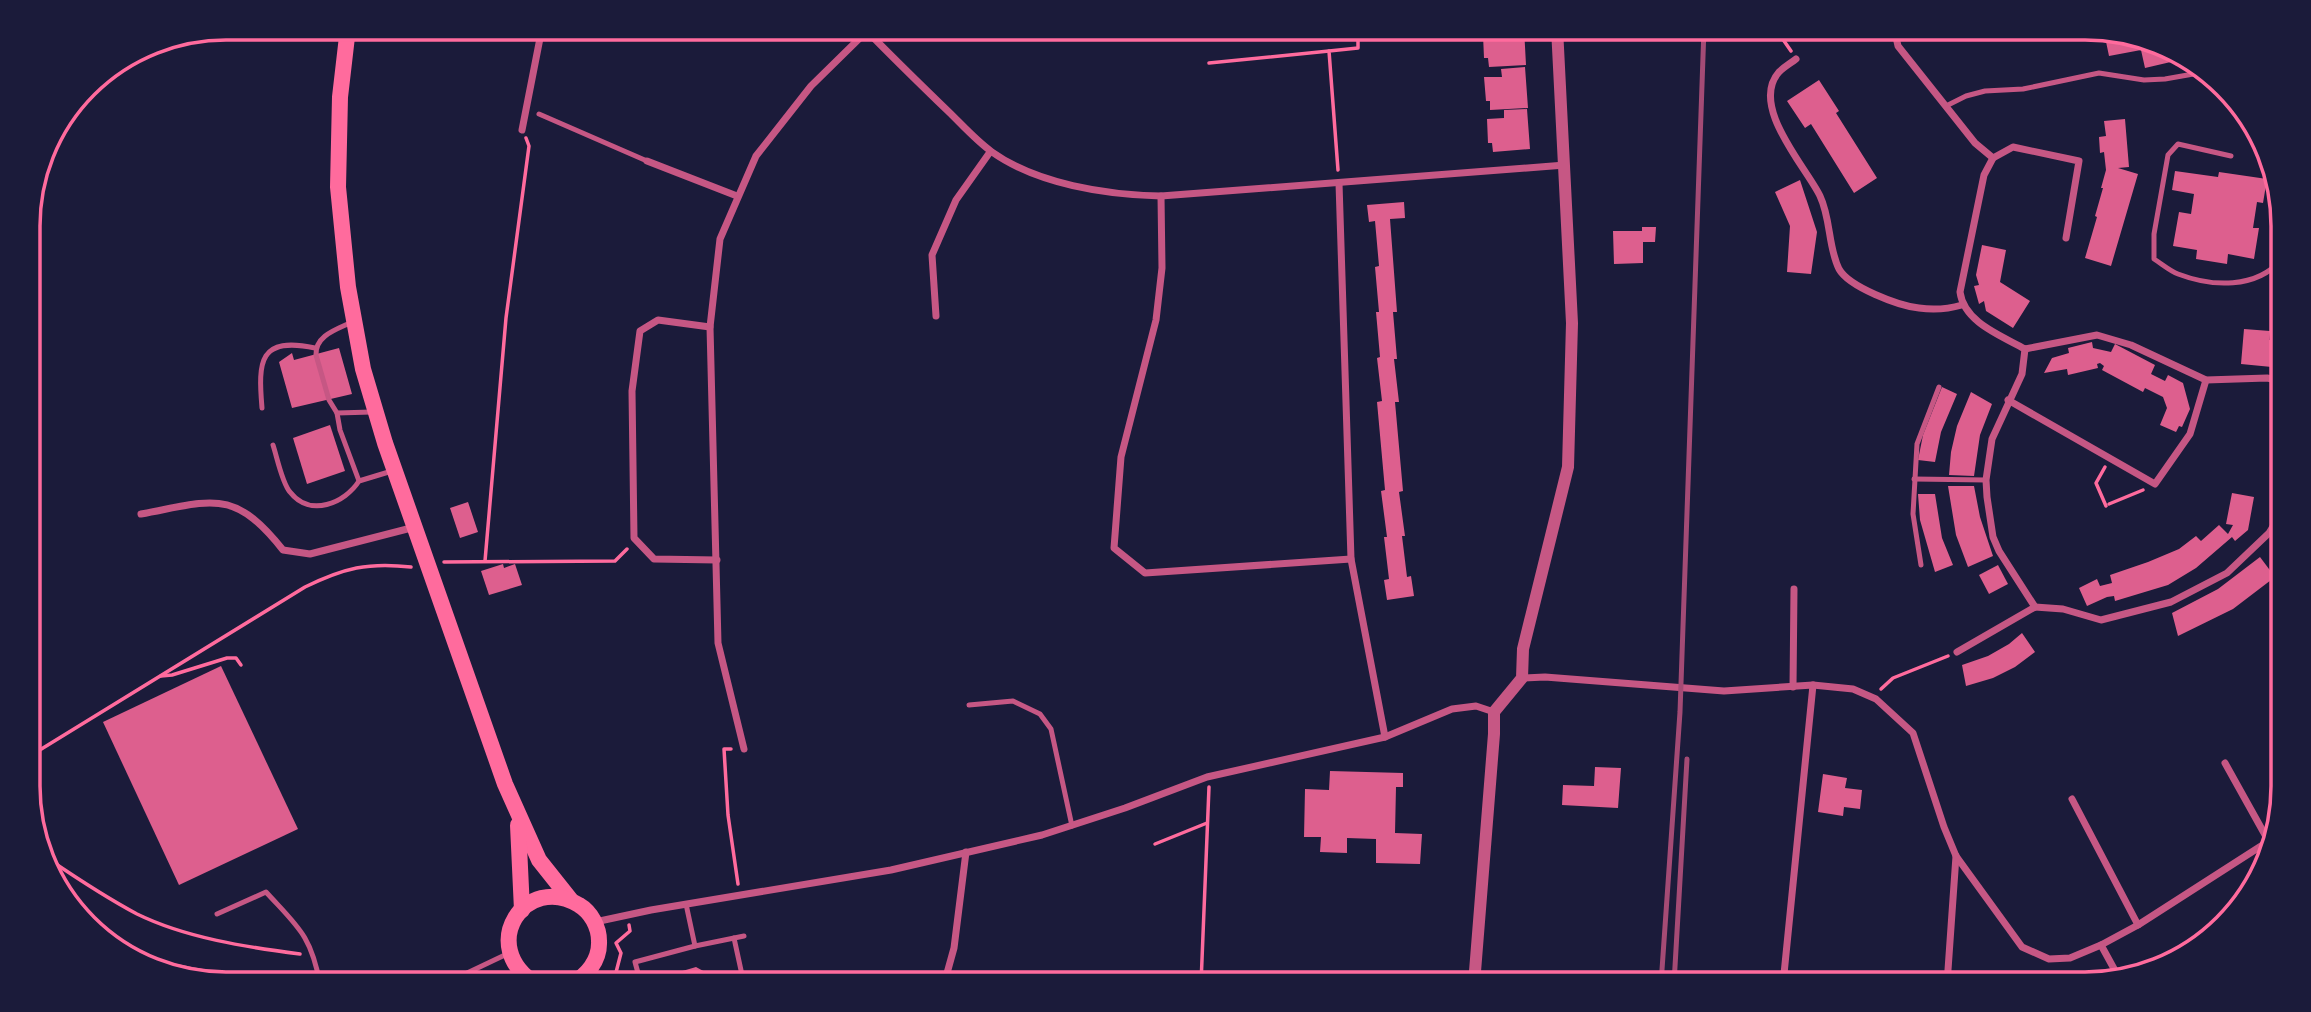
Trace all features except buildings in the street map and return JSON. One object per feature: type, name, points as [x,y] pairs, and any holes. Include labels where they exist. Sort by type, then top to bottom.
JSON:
[{"type":"highway","points":[[347,41],[340,97],[338,187],[348,287],[363,369],[395,470],[517,816],[539,860],[569,899]]},
{"type":"highway","points":[[517,816],[522,909]]},
{"type":"highway","points":[[520,972],[509,953],[508,938],[512,923],[522,909],[538,899],[554,896],[569,899],[583,907],[595,923],[599,947],[593,972]]},
{"type":"street","points":[[1475,971],[1494,712],[1521,678],[1523,649],[1568,467],[1572,323],[1558,40]]},
{"type":"street","points":[[1897,40],[1898,46],[1975,142],[1993,158]]},
{"type":"street","points":[[522,130],[539,41]]},
{"type":"street","points":[[744,749],[718,642],[710,327],[720,239],[756,156],[803,96],[855,41]]},
{"type":"street","points":[[876,41],[990,152],[1045,178],[1127,195],[1160,196],[1565,165]]},
{"type":"street","points":[[1796,59],[1778,73],[1771,90],[1776,120],[1792,154],[1820,196],[1840,270],[1851,282],[1889,300],[1918,309],[1948,309],[1962,305]]},
{"type":"street","points":[[2066,239],[2079,161],[2013,147],[1993,158],[1984,175],[1960,292],[1962,305],[1980,324],[2025,349],[2097,335],[2131,345],[2206,380],[2271,379]]},
{"type":"street","points":[[936,316],[932,256],[956,200],[990,152]]},
{"type":"street","points":[[647,161],[737,196]]},
{"type":"street","points":[[1339,183],[1351,559],[1385,737]]},
{"type":"street","points":[[1160,196],[1162,268],[1156,320],[1121,457],[1114,548],[1145,573],[1351,559]]},
{"type":"street","points":[[710,327],[658,320],[640,331],[632,391],[634,538],[654,559],[717,559]]},
{"type":"street","points":[[2025,349],[2022,374],[1992,439],[1986,480],[1993,537],[2035,607]]},
{"type":"street","points":[[2008,400],[2155,484],[2190,434],[2206,380]]},
{"type":"street","points":[[141,514],[200,503],[226,503],[240,508],[269,533],[283,550],[310,554],[416,526]]},
{"type":"street","points":[[1957,652],[2035,607],[2063,609],[2101,620],[2171,602],[2227,573],[2271,530]]},
{"type":"street","points":[[1793,687],[1794,589]]},
{"type":"street","points":[[1521,678],[1545,677],[1724,691],[1813,685],[1853,689],[1873,698],[1913,733],[1956,856],[2022,947],[2049,959],[2070,958],[2101,945],[2138,925],[2260,847]]},
{"type":"street","points":[[1784,971],[1813,685]]},
{"type":"street","points":[[595,923],[686,904],[891,870],[1072,826],[1207,777],[1385,737],[1452,709],[1476,706],[1494,712]]},
{"type":"street","points":[[2225,763],[2265,830]]},
{"type":"street","points":[[2071,799],[2138,925]]},
{"type":"street","points":[[947,972],[954,948],[966,852]]},
{"type":"street","points":[[1948,971],[1956,856]]},
{"type":"street","points":[[2101,945],[2114,969]]},
{"type":"lane","points":[[1946,106],[1966,96],[1985,91],[2023,89],[2099,74],[2144,80],[2191,74]]},
{"type":"lane","points":[[539,114],[647,161]]},
{"type":"lane","points":[[2231,156],[2178,144],[2168,155],[2154,234],[2154,259],[2176,274],[2239,283],[2265,275],[2271,269]]},
{"type":"lane","points":[[354,321],[325,335],[316,348],[329,401],[337,412],[340,430],[359,481]]},
{"type":"lane","points":[[262,408],[261,364],[268,354],[285,344],[316,348]]},
{"type":"lane","points":[[1921,565],[1913,514],[1917,444],[1939,387]]},
{"type":"lane","points":[[337,412],[376,411]]},
{"type":"lane","points":[[273,445],[289,492],[303,503],[324,505],[339,502],[352,493],[359,481],[395,470]]},
{"type":"lane","points":[[1914,479],[1986,480]]},
{"type":"lane","points":[[969,705],[1013,701],[1040,713],[1051,729],[1072,826]]},
{"type":"lane","points":[[217,914],[266,892],[306,936],[315,956],[318,972]]},
{"type":"lane","points":[[686,904],[695,946]]},
{"type":"lane","points":[[638,972],[635,962],[744,936]]},
{"type":"lane","points":[[734,938],[741,972]]},
{"type":"lane","points":[[469,972],[509,953]]},
{"type":"path","points":[[1209,63],[1358,48],[1358,40]]},
{"type":"path","points":[[1783,40],[1796,59]]},
{"type":"path","points":[[1329,51],[1339,183]]},
{"type":"path","points":[[485,561],[506,318],[529,146],[522,130]]},
{"type":"path","points":[[2110,458],[2096,483],[2107,505],[2155,484]]},
{"type":"path","points":[[40,750],[305,587],[333,573],[380,563],[430,565],[485,561],[615,561],[636,540]]},
{"type":"path","points":[[1873,698],[1893,678],[1957,652]]},
{"type":"path","points":[[159,677],[227,657],[236,658],[241,665]]},
{"type":"path","points":[[739,895],[728,814],[724,749],[744,749]]},
{"type":"path","points":[[1201,971],[1209,789],[1207,777]]},
{"type":"path","points":[[1155,844],[1207,823]]},
{"type":"path","points":[[58,865],[139,915],[181,930],[249,947],[315,956]]},
{"type":"path","points":[[616,972],[621,953],[616,943],[630,931],[626,916]]},
{"type":"railway","points":[[1662,971],[1680,712],[1704,40]]},
{"type":"railway","points":[[1675,971],[1687,759]]}]
